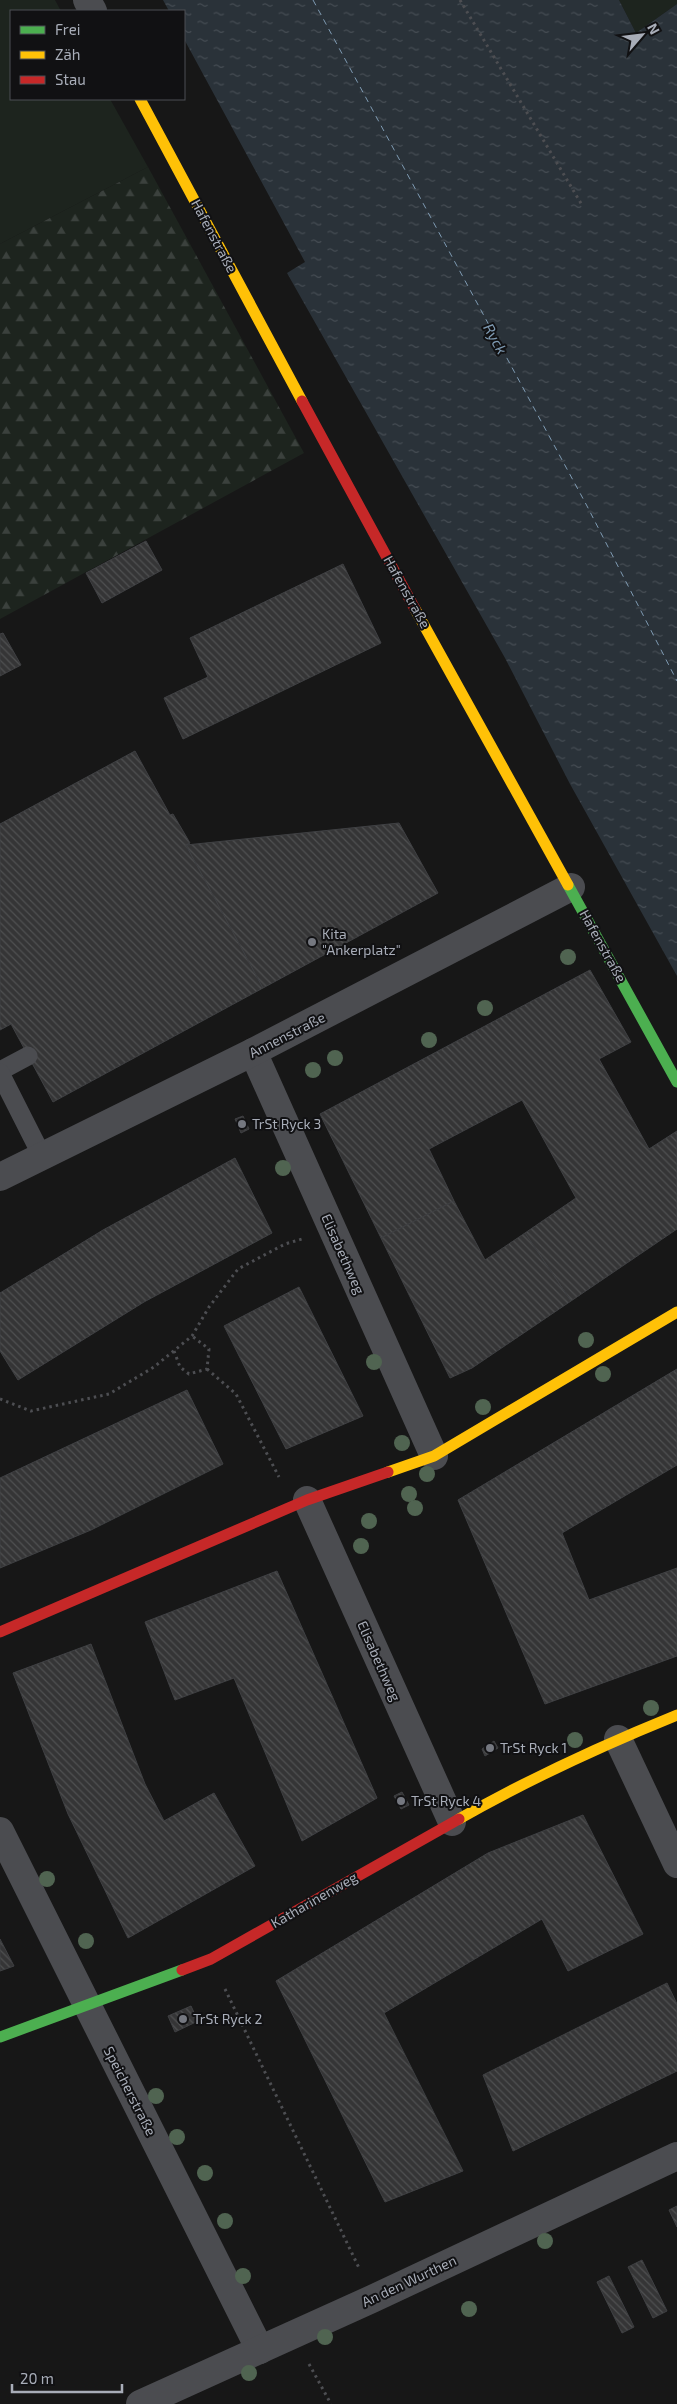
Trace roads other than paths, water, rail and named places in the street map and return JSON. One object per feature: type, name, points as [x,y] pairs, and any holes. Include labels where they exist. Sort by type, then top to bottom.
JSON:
[{"type":"street","name":"Hafenstraße","points":[[141,100],[325,445],[571,887],[677,1082]]},
{"type":"street","name":"Annenstraße","points":[[0,1177],[253,1052],[571,887]]},
{"type":"street","name":"Elisabethweg","points":[[253,1052],[434,1456]]},
{"type":"street","points":[[0,1632],[300,1503],[434,1456],[677,1312]]},
{"type":"street","name":"Elisabethweg","points":[[300,1503],[452,1822]]},
{"type":"street","name":"Katharinenweg","points":[[0,2037],[211,1959],[494,1799],[618,1739],[677,1715]]},
{"type":"street","points":[[618,1739],[677,1864]]},
{"type":"street","name":"Speicherstraße","points":[[0,1831],[260,2350]]},
{"type":"street","name":"An den Wurthen","points":[[140,2404],[677,2156]]},
{"type":"lane","points":[[28,1056],[0,1072],[42,1156]]},
{"type":"water","name":"Ryck","points":[[163,0],[619,0],[636,33],[677,4],[677,976],[570,784],[505,658],[287,273],[305,262],[185,41],[185,10],[168,10]]},
{"type":"place","name":"Kita \"Ankerplatz\"","points":[[312,942]]},
{"type":"place","name":"TrSt Ryck 3","points":[[242,1124]]},
{"type":"place","name":"TrSt Ryck 1","points":[[490,1748]]},
{"type":"place","name":"TrSt Ryck 4","points":[[401,1801]]},
{"type":"place","name":"TrSt Ryck 2","points":[[183,2019]]}]
